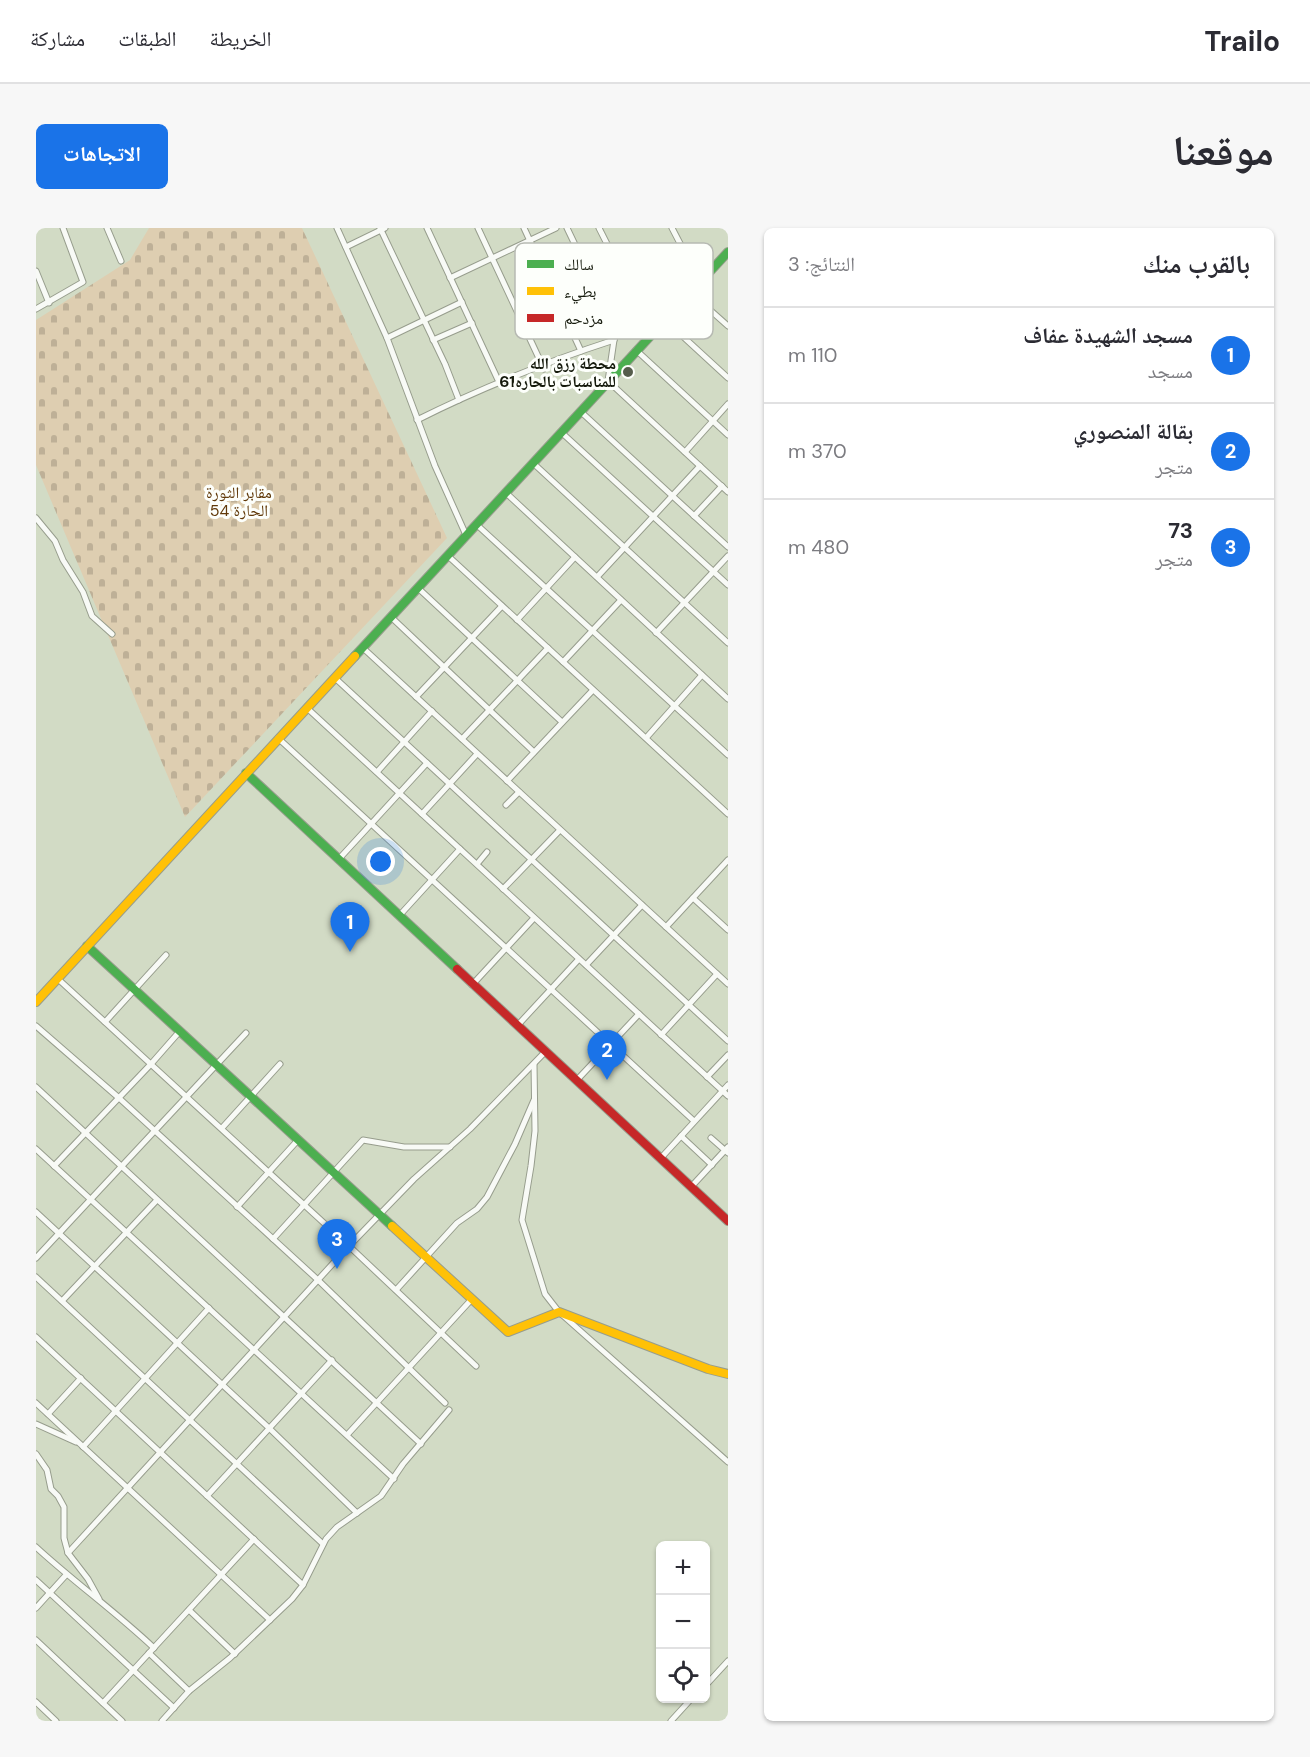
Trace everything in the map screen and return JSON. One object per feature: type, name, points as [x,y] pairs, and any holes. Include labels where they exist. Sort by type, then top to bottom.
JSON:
[{"type":"main road","points":[[713,269],[728,253]]},
{"type":"main road","points":[[36,1002],[646,339]]},
{"type":"main road","points":[[246,773],[728,1221]]},
{"type":"main road","points":[[87,946],[508,1332],[559,1312],[708,1369],[728,1374]]},
{"type":"street","points":[[36,309],[83,282],[63,228]]},
{"type":"street","points":[[107,228],[121,261]]},
{"type":"street","points":[[337,228],[387,338],[417,420],[466,535]]},
{"type":"street","points":[[427,228],[499,382]]},
{"type":"street","points":[[478,228],[515,307]]},
{"type":"street","points":[[524,228],[531,243]]},
{"type":"street","points":[[524,243],[556,228]]},
{"type":"street","points":[[567,228],[574,243]]},
{"type":"street","points":[[599,228],[606,243]]},
{"type":"street","points":[[672,228],[680,243]]},
{"type":"street","points":[[346,247],[382,229],[459,400]]},
{"type":"street","points":[[450,278],[515,247]]},
{"type":"street","points":[[36,271],[49,303]]},
{"type":"street","points":[[387,338],[462,302]]},
{"type":"street","points":[[713,313],[728,327]]},
{"type":"street","points":[[433,340],[472,323]]},
{"type":"street","points":[[530,339],[543,367]]},
{"type":"street","points":[[575,339],[581,351]]},
{"type":"street","points":[[686,339],[728,378]]},
{"type":"street","points":[[417,420],[499,382],[614,340],[608,381],[728,492]]},
{"type":"street","points":[[636,350],[728,435]]},
{"type":"street","points":[[685,452],[728,404]]},
{"type":"street","points":[[580,411],[728,547]]},
{"type":"street","points":[[561,432],[728,585]]},
{"type":"street","points":[[532,463],[728,643]]},
{"type":"street","points":[[597,577],[700,466]]},
{"type":"street","points":[[694,516],[722,486]]},
{"type":"street","points":[[505,492],[728,699]]},
{"type":"street","points":[[36,518],[55,541],[63,560],[83,592],[92,616],[112,633]]},
{"type":"street","points":[[477,524],[728,755]]},
{"type":"street","points":[[447,555],[728,814]]},
{"type":"street","points":[[656,633],[728,556]]},
{"type":"street","points":[[517,620],[575,557]]},
{"type":"street","points":[[418,588],[562,722]]},
{"type":"street","points":[[563,662],[621,600]]},
{"type":"street","points":[[416,697],[502,606]]},
{"type":"street","points":[[391,617],[534,752]]},
{"type":"street","points":[[363,648],[728,984]]},
{"type":"street","points":[[462,739],[548,648]]},
{"type":"street","points":[[646,738],[702,675]]},
{"type":"street","points":[[335,678],[728,1041]]},
{"type":"street","points":[[507,781],[593,690]]},
{"type":"street","points":[[307,708],[728,1096]]},
{"type":"street","points":[[377,772],[432,711]]},
{"type":"street","points":[[278,738],[694,1121]]},
{"type":"street","points":[[422,814],[477,754]]},
{"type":"street","points":[[338,860],[427,763]]},
{"type":"street","points":[[506,805],[519,792]]},
{"type":"street","points":[[503,889],[560,830]]},
{"type":"street","points":[[399,916],[460,849]]},
{"type":"street","points":[[477,864],[487,852]]},
{"type":"street","points":[[666,927],[728,861]]},
{"type":"street","points":[[722,867],[728,873]]},
{"type":"street","points":[[693,898],[728,930]]},
{"type":"street","points":[[586,965],[642,905]]},
{"type":"street","points":[[472,985],[534,918]]},
{"type":"street","points":[[105,1022],[166,955]]},
{"type":"street","points":[[517,1026],[579,959]]},
{"type":"street","points":[[661,1035],[717,974]]},
{"type":"street","points":[[57,978],[222,1128],[476,1366]]},
{"type":"street","points":[[576,1081],[639,1014]]},
{"type":"street","points":[[36,1026],[119,1098],[318,1280],[445,1403]]},
{"type":"street","points":[[54,1166],[180,1031]]},
{"type":"street","points":[[36,1258],[246,1033]]},
{"type":"street","points":[[68,1553],[349,1246],[414,1179],[450,1147],[545,1052]]},
{"type":"street","points":[[707,1077],[728,1054]]},
{"type":"street","points":[[222,1128],[280,1064]]},
{"type":"street","points":[[534,1064],[535,1096],[531,1167],[522,1220],[545,1294],[559,1312],[728,1462]]},
{"type":"street","points":[[660,1159],[728,1085]]},
{"type":"street","points":[[36,1088],[421,1444]]},
{"type":"street","points":[[396,1290],[457,1223],[477,1209],[487,1197],[515,1144],[535,1096]]},
{"type":"street","points":[[681,1136],[712,1165]]},
{"type":"street","points":[[690,1187],[727,1150],[711,1138]]},
{"type":"street","points":[[237,1207],[298,1140]]},
{"type":"street","points":[[273,1239],[363,1140],[404,1147],[450,1147]]},
{"type":"street","points":[[36,1149],[394,1479]]},
{"type":"street","points":[[62,1301],[158,1200]]},
{"type":"street","points":[[36,1212],[270,1428],[357,1513]]},
{"type":"street","points":[[36,1277],[323,1544]]},
{"type":"street","points":[[347,1435],[471,1300]]},
{"type":"street","points":[[82,1445],[116,1411],[209,1308]]},
{"type":"street","points":[[36,1337],[303,1585]]},
{"type":"street","points":[[207,1496],[332,1360]]},
{"type":"street","points":[[48,1414],[81,1378]]},
{"type":"street","points":[[36,1403],[270,1620]]},
{"type":"street","points":[[162,1721],[189,1691],[235,1653],[303,1585],[323,1544],[332,1532],[381,1496],[403,1464],[449,1410]]},
{"type":"street","points":[[36,1424],[82,1445]]},
{"type":"street","points":[[36,1454],[47,1470],[51,1489],[64,1507],[64,1538],[68,1553],[88,1578],[99,1599]]},
{"type":"street","points":[[103,1703],[254,1539]]},
{"type":"street","points":[[36,1547],[154,1648]]},
{"type":"street","points":[[36,1608],[66,1575]]},
{"type":"street","points":[[36,1580],[174,1708]]},
{"type":"street","points":[[189,1610],[235,1653]]},
{"type":"street","points":[[36,1641],[122,1721]]},
{"type":"street","points":[[149,1653],[189,1691]]},
{"type":"street","points":[[710,1679],[728,1661]]},
{"type":"street","points":[[36,1702],[56,1721]]},
{"type":"street","points":[[671,1721],[687,1703]]},
{"type":"green space","name":"مقابر الثورة الحارة 54","points":[[149,228],[302,228],[447,538],[185,817],[36,465],[36,320],[130,260]]},
{"type":"traffic: fast","points":[[713,268],[728,252]]},
{"type":"traffic: fast","points":[[355,656],[648,339]]},
{"type":"traffic: fast","points":[[246,773],[457,969]]},
{"type":"traffic: fast","points":[[87,946],[392,1226]]},
{"type":"traffic: slow","points":[[36,1002],[355,656]]},
{"type":"traffic: slow","points":[[392,1226],[508,1332],[559,1312],[708,1369],[728,1374]]},
{"type":"traffic: jam","points":[[457,969],[728,1221]]},
{"type":"place","name":"محطة رزق الله للمناسبات بالحاره61","points":[[628,372]]},
{"type":"place","name":"مسجد الشهيدة عفاف","points":[[350,952]]},
{"type":"place","name":"بقالة المنصوري","points":[[607,1080]]},
{"type":"place","name":"73","points":[[337,1269]]}]
